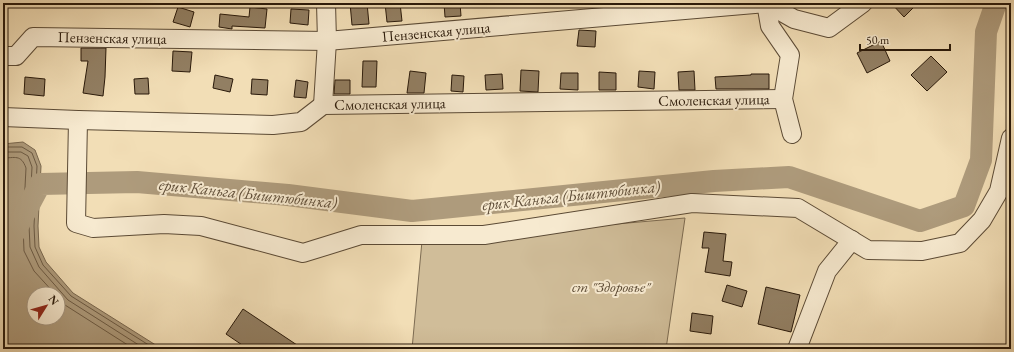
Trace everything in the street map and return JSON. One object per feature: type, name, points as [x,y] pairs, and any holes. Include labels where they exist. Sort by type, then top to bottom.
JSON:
[{"type":"street","points":[[323,105],[326,3]]},
{"type":"street","points":[[766,3],[794,19],[829,28],[863,3]]},
{"type":"street","points":[[766,3],[770,26],[790,55],[783,99],[792,134]]},
{"type":"street","name":"Пензенская улица","points":[[3,56],[16,56],[33,37],[326,41],[766,3]]},
{"type":"street","name":"Смоленская улица","points":[[3,116],[78,120],[274,125],[301,122],[323,105],[783,99]]},
{"type":"street","points":[[78,120],[76,223],[93,228],[164,224],[201,226],[303,253],[361,235],[484,235],[692,203],[798,208],[868,250],[922,251],[960,243],[982,220],[999,191],[1011,138]]},
{"type":"street","points":[[797,349],[828,271],[852,240]]},
{"type":"green space","name":"ст \"Здоровье\"","points":[[685,218],[666,349],[412,349],[422,241]]},
{"type":"water","points":[[23,142],[35,150],[41,166],[38,226],[39,247],[46,262],[73,293],[162,349],[3,349],[3,144]]},
{"type":"building","points":[[350,3],[367,3],[369,24],[352,25]]},
{"type":"building","points":[[385,3],[400,3],[402,21],[387,22]]},
{"type":"building","points":[[444,3],[460,3],[461,16],[445,17]]},
{"type":"building","points":[[891,3],[918,3],[904,17]]},
{"type":"building","points":[[178,7],[194,12],[190,27],[173,22]]},
{"type":"building","points":[[250,7],[267,9],[265,28],[232,26],[232,29],[219,27],[220,14],[249,17]]},
{"type":"building","points":[[291,9],[309,10],[308,25],[290,23]]},
{"type":"building","points":[[579,30],[596,31],[595,47],[577,46]]},
{"type":"building","points":[[881,41],[890,61],[867,73],[857,53]]},
{"type":"building","points":[[81,48],[106,48],[103,96],[83,93],[88,61],[81,61]]},
{"type":"building","points":[[173,51],[192,52],[190,72],[172,71]]},
{"type":"building","points":[[931,56],[947,72],[927,91],[911,75]]},
{"type":"building","points":[[363,61],[377,61],[376,87],[362,87]]},
{"type":"building","points":[[521,70],[539,71],[538,92],[520,91]]},
{"type":"building","points":[[410,71],[426,73],[424,93],[407,93]]},
{"type":"building","points":[[639,71],[655,72],[654,89],[638,87]]},
{"type":"building","points":[[694,71],[695,90],[679,90],[678,72]]},
{"type":"building","points":[[599,72],[616,73],[616,90],[599,90]]},
{"type":"building","points":[[561,73],[578,73],[578,90],[560,89]]},
{"type":"building","points":[[502,74],[503,89],[486,90],[485,75]]},
{"type":"building","points":[[769,74],[769,89],[716,89],[715,77]]},
{"type":"building","points":[[215,75],[233,79],[230,92],[213,88]]},
{"type":"building","points":[[452,75],[464,76],[463,92],[451,91]]},
{"type":"building","points":[[25,77],[45,79],[44,96],[24,94]]},
{"type":"building","points":[[148,78],[149,94],[135,94],[134,79]]},
{"type":"building","points":[[252,79],[268,80],[267,95],[251,94]]},
{"type":"building","points":[[296,80],[308,82],[306,98],[294,97]]},
{"type":"building","points":[[335,80],[350,80],[350,94],[334,94]]},
{"type":"building","points":[[704,232],[726,234],[723,261],[732,262],[730,276],[705,272],[709,248],[702,248]]},
{"type":"building","points":[[727,285],[747,291],[742,307],[722,301]]},
{"type":"building","points":[[766,287],[800,295],[791,332],[758,324]]},
{"type":"building","points":[[243,309],[303,349],[248,349],[226,334]]},
{"type":"building","points":[[692,313],[713,316],[711,334],[690,331]]},
{"type":"waterway","name":"ерик Каньга (Биштюбинка)","points":[[3,254],[40,184],[137,182],[288,195],[412,211],[714,181],[789,177],[920,221],[964,206],[981,160],[986,32],[996,3]]}]
